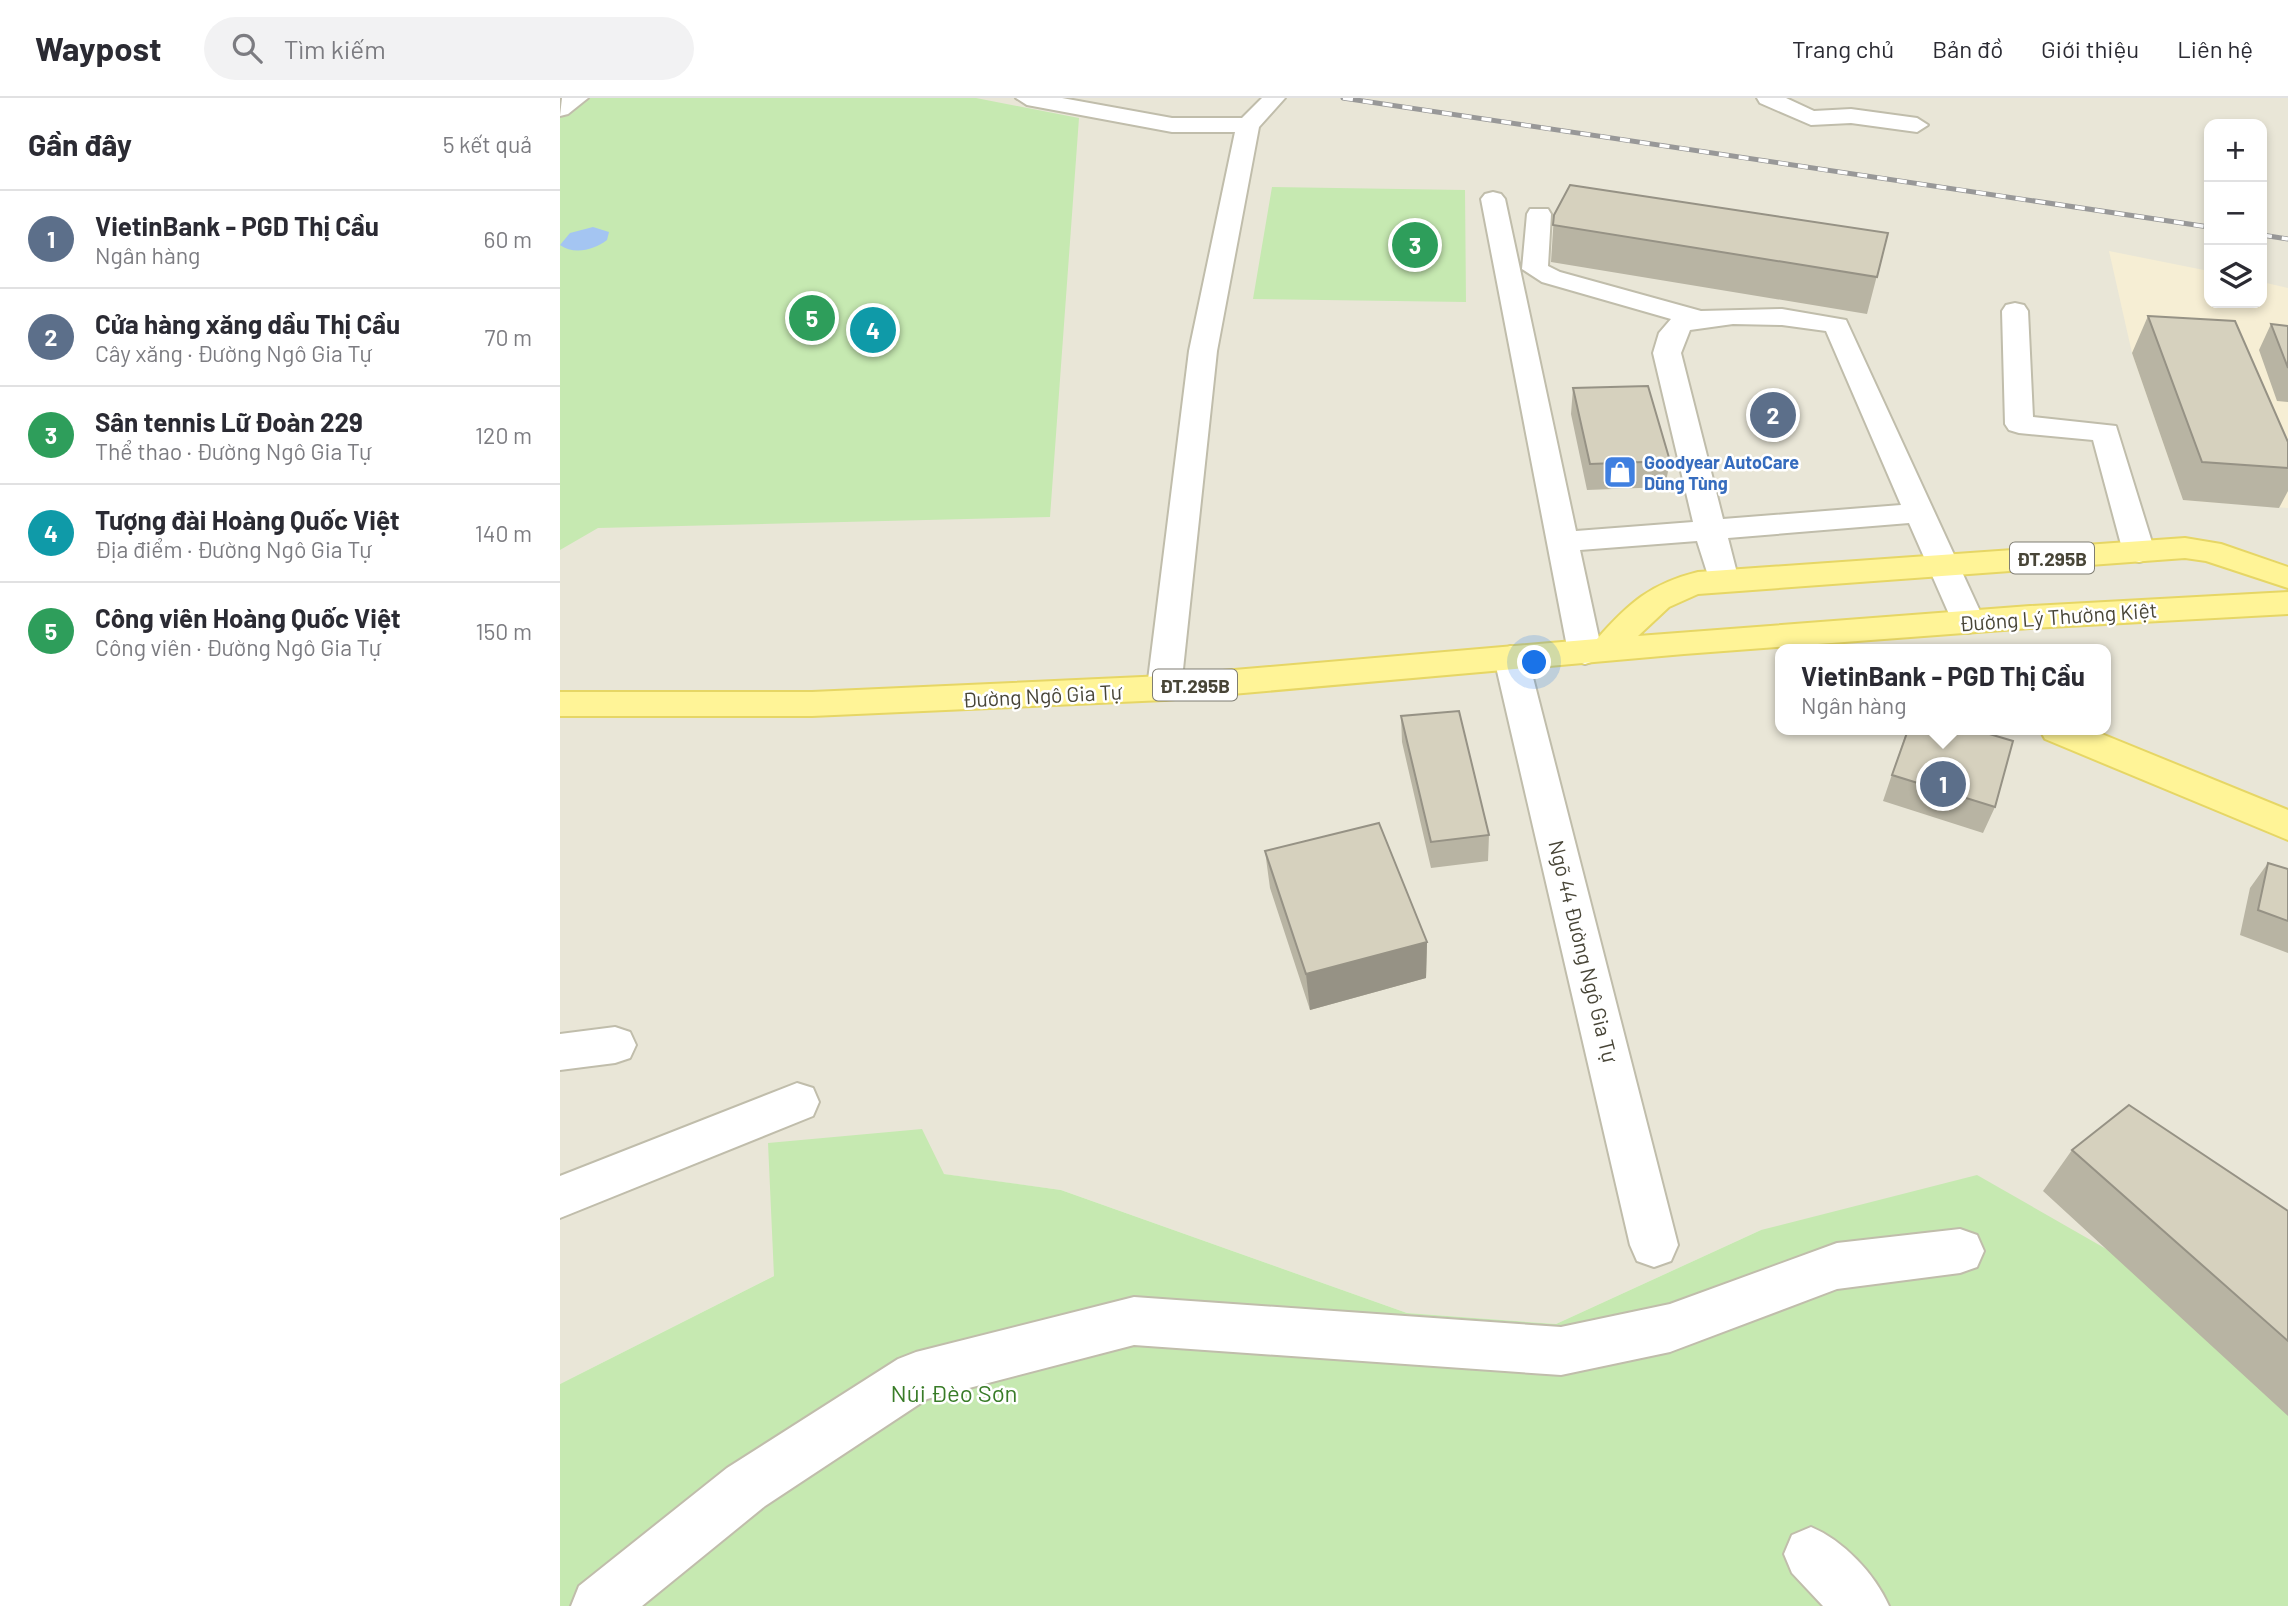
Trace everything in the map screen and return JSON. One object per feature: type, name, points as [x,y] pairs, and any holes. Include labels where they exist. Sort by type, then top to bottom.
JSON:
[{"type":"main road","name":"ĐT.295B","points":[[1595,651],[1661,594],[1677,586],[1723,581],[2185,548],[2210,551],[2288,578]]},
{"type":"main road","name":"Đường Lý Thường Kiệt","points":[[1828,634],[1968,622],[2288,603]]},
{"type":"main road","name":"Đường Ngô Gia Tự","points":[[560,704],[812,704],[1164,688],[1828,634]]},
{"type":"main road","points":[[1828,634],[1852,644]]},
{"type":"main road","points":[[2069,735],[2288,826]]},
{"type":"street","points":[[560,109],[577,98]]},
{"type":"street","points":[[1027,98],[1172,125],[1250,121]]},
{"type":"street","points":[[1164,688],[1203,351],[1250,121],[1274,98]]},
{"type":"street","points":[[1768,98],[1811,118],[1852,116],[1917,125]]},
{"type":"street","points":[[1493,199],[1562,542],[1595,651]]},
{"type":"street","points":[[1539,214],[1535,269],[1551,277],[1697,318],[1800,317],[1837,326],[1968,622]]},
{"type":"street","points":[[2015,311],[2019,424],[2106,432],[2139,552]]},
{"type":"street","points":[[1697,318],[1680,325],[1672,333],[1667,353],[1723,581]]},
{"type":"street","points":[[1562,542],[1919,513]]},
{"type":"street","name":"Ngõ 44 Đường Ngô Gia Tự","points":[[1511,658],[1654,1245]]},
{"type":"street","points":[[560,1052],[615,1045]]},
{"type":"street","points":[[560,1198],[797,1102]]},
{"type":"street","points":[[598,1606],[746,1487],[916,1377],[1134,1321],[1561,1351],[1670,1328],[1837,1266],[1961,1251]]},
{"type":"street","points":[[1811,1554],[1861,1606]]},
{"type":"shaded area","points":[[560,98],[2288,98],[2288,1353],[1761,1230],[1556,1324],[1407,1313],[1061,1190],[943,1174],[774,1276],[560,1384]]},
{"type":"shaded area","points":[[2109,251],[2204,270],[2204,308],[2267,308],[2267,283],[2288,288],[2288,508],[2183,500],[2132,353]]},
{"type":"green space","points":[[587,98],[976,98],[1079,118],[1050,517],[598,528],[560,550],[560,116]]},
{"type":"green space","points":[[1272,187],[1465,190],[1466,302],[1253,299]]},
{"type":"green space","name":"Núi Đèo Sơn","points":[[922,1129],[944,1174],[1061,1190],[1407,1313],[1556,1324],[1761,1230],[1977,1175],[2288,1353],[2288,1606],[560,1606],[560,1384],[774,1276],[768,1143]]},
{"type":"water","points":[[593,227],[609,232],[607,240],[584,250],[571,250],[560,245],[570,233]]},
{"type":"building","points":[[1570,185],[1888,233],[1877,277],[1553,225],[1554,215]]},
{"type":"building","points":[[2148,316],[2235,321],[2288,442],[2288,468],[2202,462]]},
{"type":"building","points":[[2271,324],[2288,326],[2288,368]]},
{"type":"building","points":[[1648,386],[1670,461],[1590,464],[1573,388]]},
{"type":"building","points":[[1459,711],[1489,835],[1431,842],[1401,716]]},
{"type":"building","points":[[1906,735],[1993,735],[2013,741],[1995,807],[1892,775]]},
{"type":"building","points":[[1379,823],[1427,942],[1306,974],[1265,851]]},
{"type":"building","points":[[2268,863],[2288,869],[2288,921],[2258,910]]},
{"type":"building","points":[[2129,1105],[2288,1211],[2288,1341],[2072,1150]]},
{"type":"railway","points":[[1343,98],[2204,226]]},
{"type":"railway","points":[[2267,236],[2288,239]]},
{"type":"place","name":"Sân tennis Lữ Đoàn 229","points":[[1415,245]]},
{"type":"place","name":"Công viên Hoàng Quốc Việt","points":[[812,318]]},
{"type":"place","name":"Tượng đài Hoàng Quốc Việt","points":[[873,330]]},
{"type":"place","name":"Cửa hàng xăng dầu Thị Cầu","points":[[1773,415]]},
{"type":"place","name":"Goodyear AutoCare Dũng Tùng","points":[[1620,472]]},
{"type":"place","name":"VietinBank - PGD Thị Cầu","points":[[1943,784]]}]
